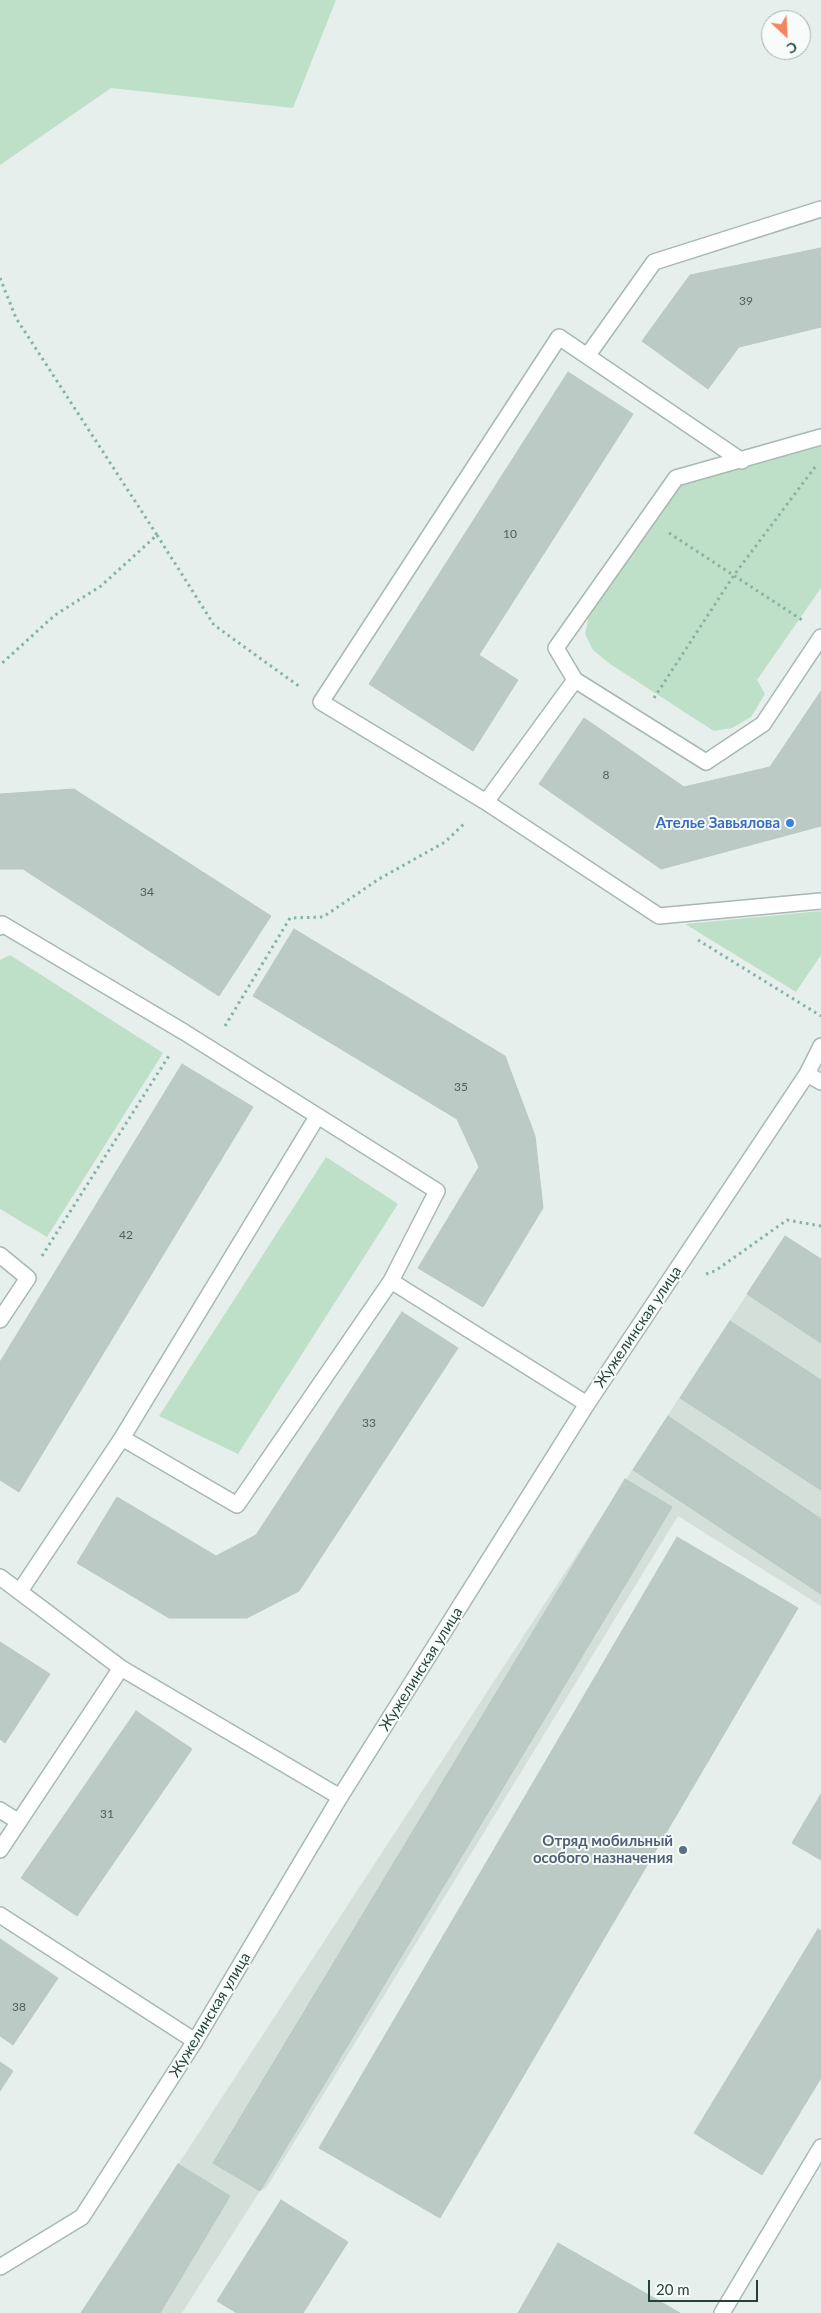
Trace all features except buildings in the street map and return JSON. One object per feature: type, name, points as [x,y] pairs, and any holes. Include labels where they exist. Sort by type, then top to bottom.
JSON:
[{"type":"street","points":[[588,355],[654,262],[821,209]]},
{"type":"street","points":[[742,461],[588,355],[559,338],[321,702],[486,802],[659,916],[821,901]]},
{"type":"street","points":[[821,437],[742,461],[676,478],[556,648],[575,680],[706,762],[763,724],[821,637]]},
{"type":"street","points":[[486,802],[575,680]]},
{"type":"street","points":[[0,927],[2,924],[184,1032],[437,1191],[391,1281],[236,1505],[122,1438]]},
{"type":"street","name":"Жужелинская улица","points":[[0,2267],[82,2217],[195,2041],[340,1797],[587,1404],[807,1074],[821,1046]]},
{"type":"street","points":[[807,1074],[821,1082]]},
{"type":"street","points":[[20,1591],[122,1438],[317,1116]]},
{"type":"street","points":[[0,1255],[28,1278],[0,1320]]},
{"type":"street","points":[[391,1281],[587,1404]]},
{"type":"street","points":[[0,1577],[121,1668],[340,1797]]},
{"type":"street","points":[[0,1850],[121,1668]]},
{"type":"street","points":[[0,1810],[19,1822]]},
{"type":"street","points":[[0,1915],[195,2041]]},
{"type":"street","points":[[722,2313],[821,2147]]},
{"type":"path","points":[[0,278],[16,318],[214,625],[321,702]]},
{"type":"path","points":[[639,720],[734,575],[815,466]]},
{"type":"path","points":[[648,519],[805,622]]},
{"type":"path","points":[[0,665],[55,615],[101,586],[157,535]]},
{"type":"path","points":[[211,1050],[290,918],[323,918],[379,880],[445,842],[486,802]]},
{"type":"path","points":[[659,916],[821,1016]]},
{"type":"path","points":[[28,1278],[184,1032]]},
{"type":"path","points":[[664,1287],[715,1271],[786,1220],[821,1226]]},
{"type":"shaded area","points":[[785,1236],[821,1259],[821,1606],[678,1516],[266,2188],[260,2191],[182,2313],[81,2313]]},
{"type":"green space","points":[[0,0],[336,0],[293,108],[111,88],[0,165]]},
{"type":"green space","points":[[821,443],[821,588],[757,680],[765,694],[751,717],[732,728],[714,731],[610,664],[593,650],[585,634],[589,616],[678,484]]},
{"type":"green space","points":[[821,911],[821,955],[796,992],[685,924]]},
{"type":"green space","points":[[10,955],[163,1053],[47,1237],[0,1209],[0,960]]},
{"type":"green space","points":[[326,1157],[398,1204],[238,1454],[159,1416]]},
{"type":"place","name":"Ателье Завьялова","points":[[790,823]]},
{"type":"place","name":"Отряд мобильный особого назначения","points":[[683,1850]]}]
